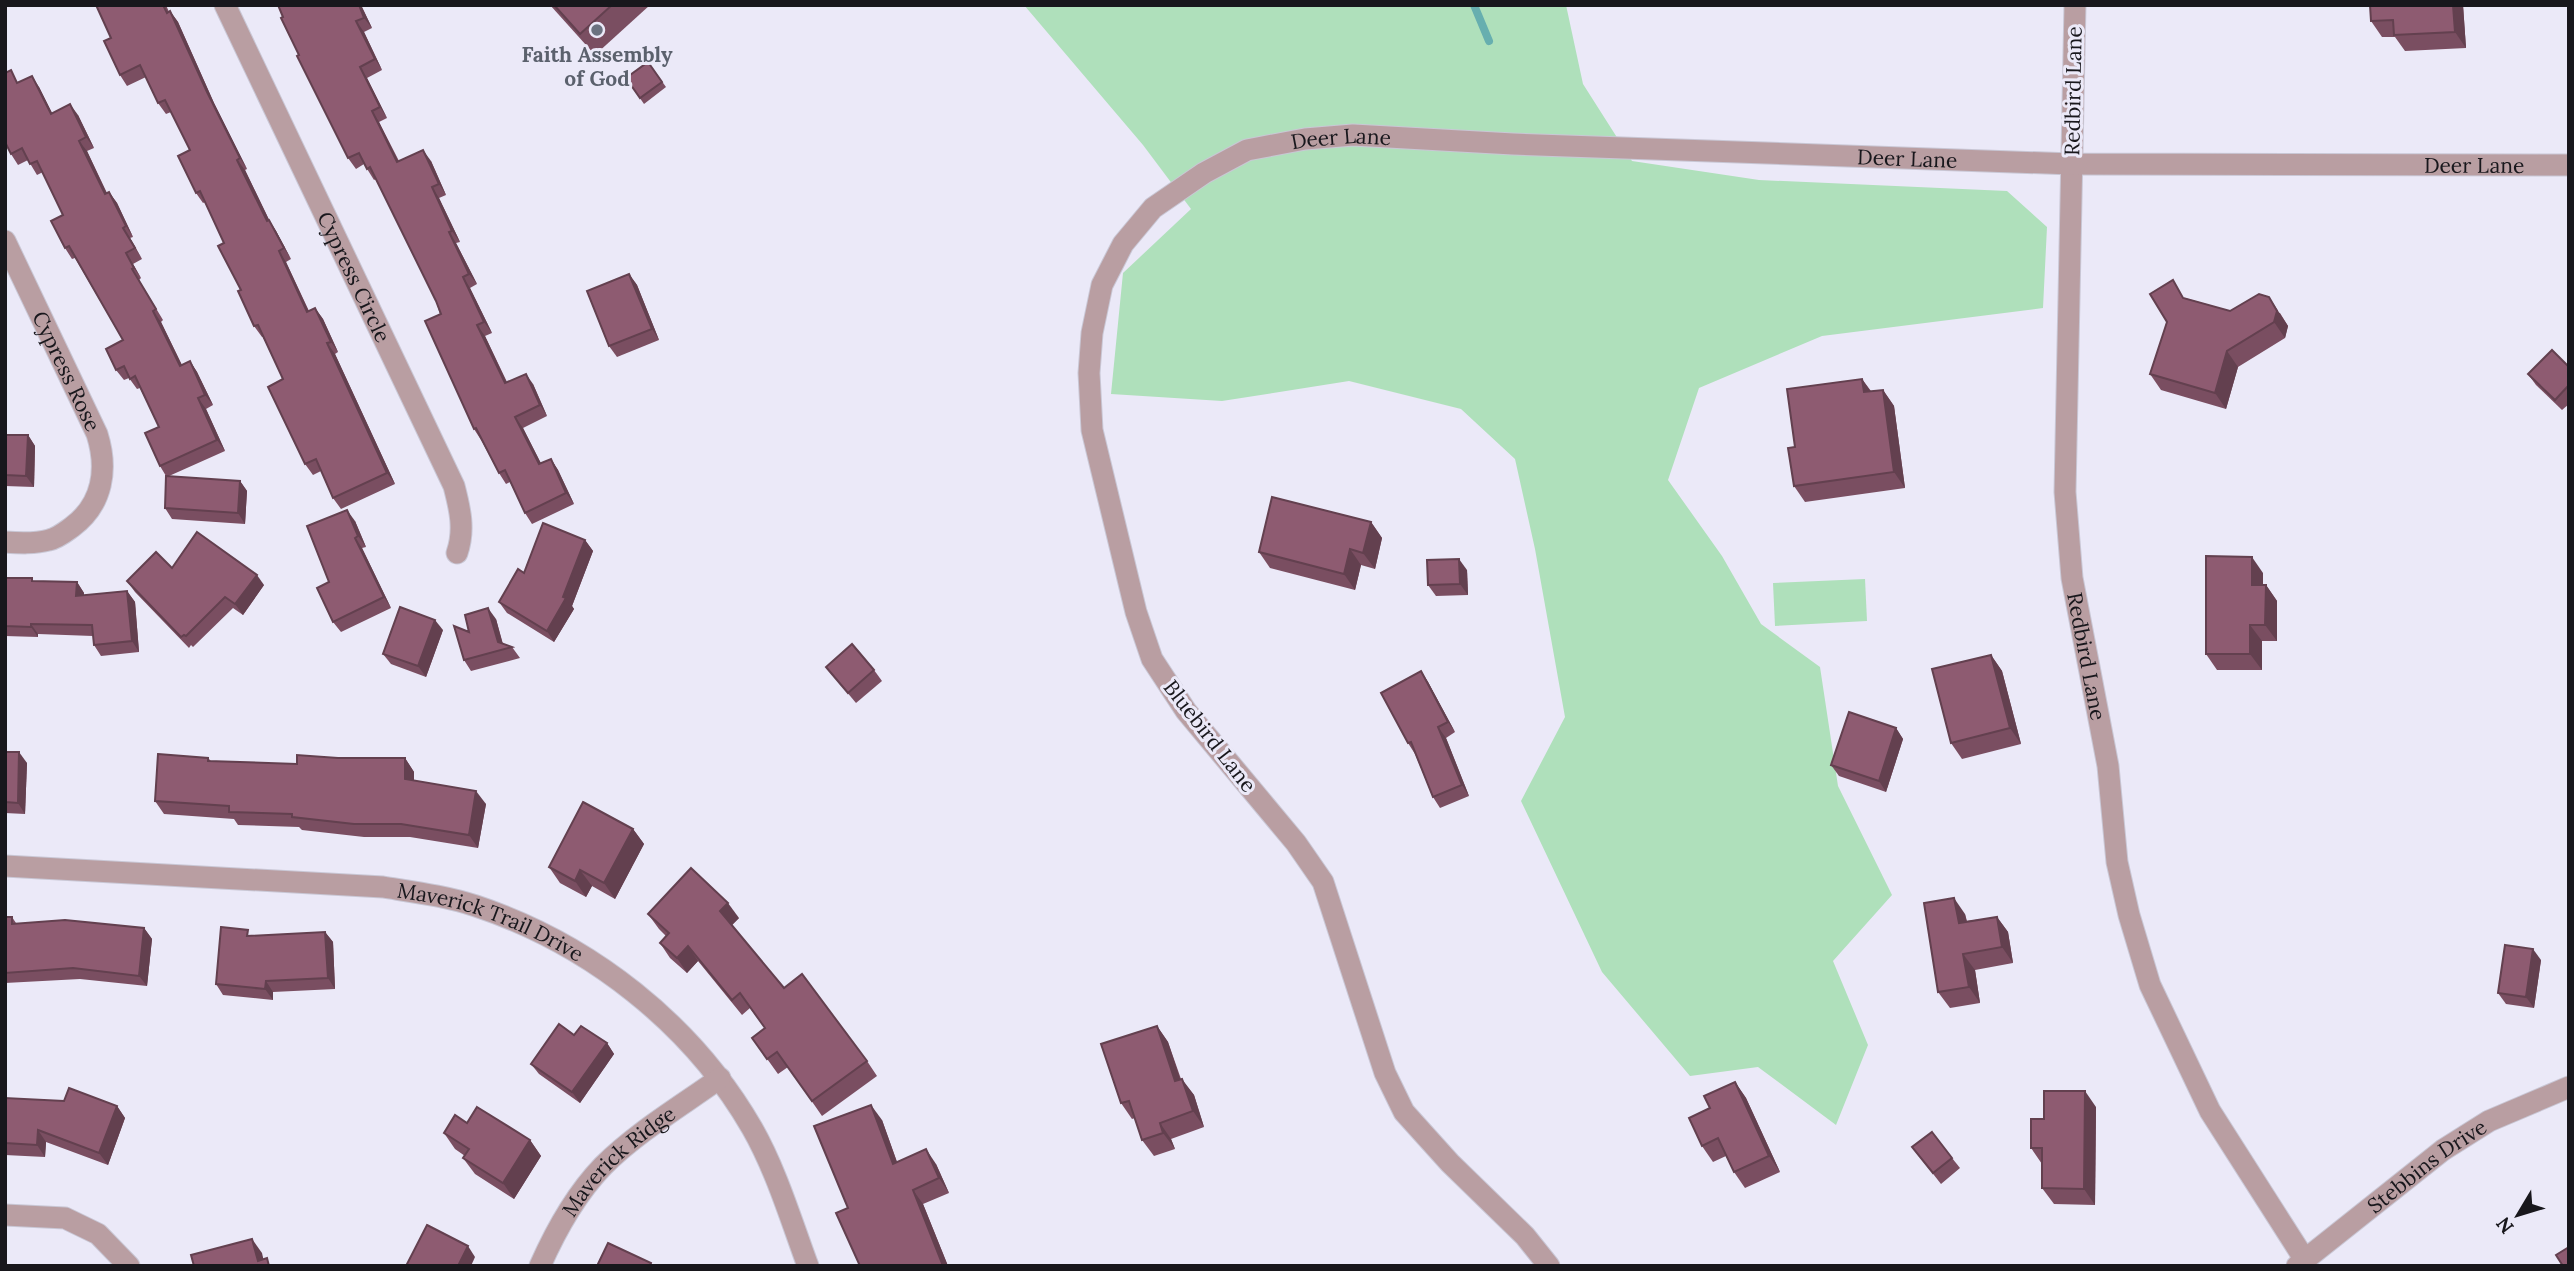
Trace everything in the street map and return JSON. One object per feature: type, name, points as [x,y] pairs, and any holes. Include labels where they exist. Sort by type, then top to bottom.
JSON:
[{"type":"street","name":"Cypress Circle","points":[[225,5],[454,486],[461,517],[461,541],[457,553]]},
{"type":"street","name":"Redbird Lane","points":[[2075,5],[2065,492],[2072,578],[2108,766],[2116,862],[2150,985],[2210,1111],[2301,1263]]},
{"type":"street","name":"Deer Lane","points":[[1247,150],[1305,139],[1353,135],[1513,144],[2072,164],[2569,164]]},
{"type":"street","name":"Bluebird Lane","points":[[1247,150],[1204,173],[1153,208],[1123,244],[1102,285],[1092,333],[1089,373],[1092,430],[1136,612],[1152,659],[1186,711],[1296,843],[1323,882],[1385,1073],[1404,1112],[1450,1163],[1525,1236],[1549,1266]]},
{"type":"street","name":"Cypress Rose","points":[[5,242],[97,434],[104,469],[102,484],[83,519],[50,540],[5,542]]},
{"type":"street","name":"Maverick Trail Drive","points":[[5,866],[383,887],[433,895],[476,906],[527,927],[573,950],[613,975],[664,1018],[720,1078],[754,1131],[808,1266]]},
{"type":"street","name":"Maverick Ridge","points":[[540,1266],[578,1198],[603,1167],[644,1133],[720,1078]]},
{"type":"street","name":"Stebbins Drive","points":[[2301,1263],[2442,1150],[2489,1121],[2569,1087]]},
{"type":"street","points":[[5,1215],[65,1218],[98,1234],[129,1266]]},
{"type":"green space","points":[[1024,5],[1566,5],[1583,84],[1632,161],[1759,180],[2007,191],[2047,227],[2043,308],[1822,336],[1699,388],[1668,480],[1722,556],[1761,624],[1820,667],[1838,786],[1892,895],[1833,961],[1868,1045],[1836,1125],[1758,1067],[1690,1076],[1602,972],[1521,801],[1565,717],[1535,549],[1515,459],[1461,409],[1349,381],[1222,401],[1111,394],[1123,273],[1191,209],[1143,145]]},
{"type":"green space","points":[[1865,579],[1867,621],[1775,626],[1773,583]]},
{"type":"building","points":[[96,5],[163,5],[167,13],[170,11],[240,158],[237,160],[267,221],[269,220],[284,248],[279,251],[307,312],[315,308],[331,342],[327,343],[387,473],[333,498],[316,459],[305,464],[268,387],[283,379],[258,325],[254,326],[238,291],[241,290],[218,246],[224,243],[200,191],[196,193],[178,156],[190,150],[165,100],[158,103],[140,65],[120,75],[104,41],[111,38]]},
{"type":"building","points":[[278,5],[359,5],[364,18],[356,21],[375,59],[360,67],[380,107],[372,111],[397,162],[423,150],[439,184],[432,187],[469,274],[463,277],[484,322],[477,325],[505,383],[526,374],[540,405],[515,417],[539,464],[551,459],[566,493],[525,513],[505,470],[499,473],[476,428],[474,429],[425,321],[441,314],[436,301],[370,167],[367,169],[359,153],[348,158],[297,56],[299,55],[281,18],[283,17]]},
{"type":"building","points":[[554,5],[612,5],[580,34]]},
{"type":"building","points":[[2370,5],[2453,5],[2455,32],[2394,35],[2393,20],[2371,21]]},
{"type":"building","points":[[648,62],[662,82],[640,98],[626,78]]},
{"type":"building","points":[[11,70],[17,83],[32,76],[51,114],[70,104],[86,137],[79,141],[105,194],[109,192],[126,226],[123,228],[135,248],[126,253],[134,268],[132,269],[156,309],[153,311],[180,366],[190,361],[205,395],[198,398],[217,440],[160,466],[145,433],[159,427],[135,376],[130,379],[124,366],[116,370],[106,349],[123,340],[69,246],[65,248],[51,221],[63,215],[37,161],[30,164],[22,148],[11,154],[5,142],[5,73]]},
{"type":"building","points":[[629,274],[652,329],[609,346],[587,291]]},
{"type":"building","points":[[2173,280],[2183,298],[2230,311],[2259,294],[2269,297],[2277,311],[2274,322],[2227,351],[2215,393],[2150,374],[2167,322],[2150,294]]},
{"type":"building","points":[[2552,350],[2569,367],[2569,385],[2555,400],[2528,374]]},
{"type":"building","points":[[1862,379],[1864,392],[1883,390],[1894,472],[1794,486],[1788,448],[1795,447],[1787,389]]},
{"type":"building","points":[[5,435],[28,435],[26,476],[5,475]]},
{"type":"building","points":[[166,476],[240,481],[238,513],[165,508]]},
{"type":"building","points":[[1272,497],[1371,522],[1363,553],[1350,549],[1344,574],[1259,552]]},
{"type":"building","points":[[347,510],[358,536],[355,538],[384,597],[333,622],[317,588],[329,582],[307,526]]},
{"type":"building","points":[[543,523],[585,540],[563,597],[566,598],[547,631],[499,602],[518,569],[524,573]]},
{"type":"building","points":[[197,532],[257,575],[235,604],[225,597],[186,636],[181,637],[127,581],[156,552],[172,568]]},
{"type":"building","points":[[2206,556],[2252,557],[2252,585],[2266,585],[2265,625],[2250,625],[2250,654],[2206,654]]},
{"type":"building","points":[[1459,559],[1460,584],[1428,585],[1427,560]]},
{"type":"building","points":[[5,578],[77,582],[76,596],[127,591],[132,641],[94,645],[92,625],[5,626]]},
{"type":"building","points":[[400,607],[435,620],[418,666],[383,654]]},
{"type":"building","points":[[488,608],[498,642],[512,647],[464,660],[454,626],[469,632],[465,615]]},
{"type":"building","points":[[852,644],[874,670],[848,693],[826,667]]},
{"type":"building","points":[[1991,655],[2010,728],[1951,743],[1932,669]]},
{"type":"building","points":[[1421,671],[1448,722],[1438,727],[1462,785],[1433,797],[1411,742],[1408,743],[1381,693]]},
{"type":"building","points":[[1849,712],[1896,728],[1879,781],[1831,765]]},
{"type":"building","points":[[5,752],[19,752],[18,803],[5,802]]},
{"type":"building","points":[[158,754],[208,758],[208,761],[297,764],[297,755],[405,758],[405,779],[476,791],[469,835],[401,824],[354,824],[292,817],[292,814],[229,812],[229,806],[155,801]]},
{"type":"building","points":[[583,802],[633,829],[604,883],[580,870],[575,881],[549,867]]},
{"type":"building","points":[[691,868],[728,903],[720,911],[784,988],[802,974],[867,1061],[812,1101],[777,1052],[767,1059],[752,1038],[765,1028],[740,993],[732,1000],[688,946],[677,958],[660,943],[669,933],[648,914]]},
{"type":"building","points":[[1954,898],[1959,923],[1997,917],[2002,947],[1963,954],[1969,987],[1938,992],[1924,903]]},
{"type":"building","points":[[5,917],[12,917],[12,924],[65,920],[144,928],[139,976],[73,968],[5,973]]},
{"type":"building","points":[[221,927],[248,930],[247,936],[325,932],[328,978],[266,981],[265,989],[216,984]]},
{"type":"building","points":[[2505,945],[2533,949],[2526,997],[2498,993]]},
{"type":"building","points":[[559,1024],[574,1035],[581,1026],[607,1043],[572,1092],[531,1064]]},
{"type":"building","points":[[1157,1026],[1175,1081],[1182,1079],[1193,1111],[1160,1123],[1163,1133],[1142,1140],[1129,1101],[1121,1103],[1101,1044]]},
{"type":"building","points":[[1735,1082],[1769,1156],[1734,1172],[1718,1138],[1702,1146],[1689,1118],[1710,1108],[1704,1096]]},
{"type":"building","points":[[69,1088],[117,1106],[99,1153],[38,1130],[37,1145],[5,1143],[5,1098],[64,1101]]},
{"type":"building","points":[[2044,1091],[2085,1091],[2084,1189],[2042,1188],[2042,1148],[2031,1148],[2031,1119],[2044,1119]]},
{"type":"building","points":[[871,1105],[893,1164],[926,1149],[939,1178],[913,1190],[943,1266],[860,1266],[836,1213],[848,1208],[814,1126]]},
{"type":"building","points":[[477,1107],[530,1140],[503,1183],[463,1158],[469,1149],[444,1133],[455,1115],[467,1123]]},
{"type":"building","points":[[1932,1132],[1952,1158],[1933,1173],[1912,1147]]},
{"type":"building","points":[[427,1225],[468,1246],[458,1266],[406,1266]]},
{"type":"building","points":[[252,1239],[258,1261],[267,1258],[269,1266],[194,1266],[191,1255]]},
{"type":"building","points":[[608,1243],[651,1263],[650,1266],[597,1266]]},
{"type":"building","points":[[2569,1247],[2569,1266],[2563,1266],[2556,1255]]},
{"type":"waterway","points":[[1474,5],[1489,41]]},
{"type":"place","name":"Faith Assembly of God","points":[[597,30]]}]
